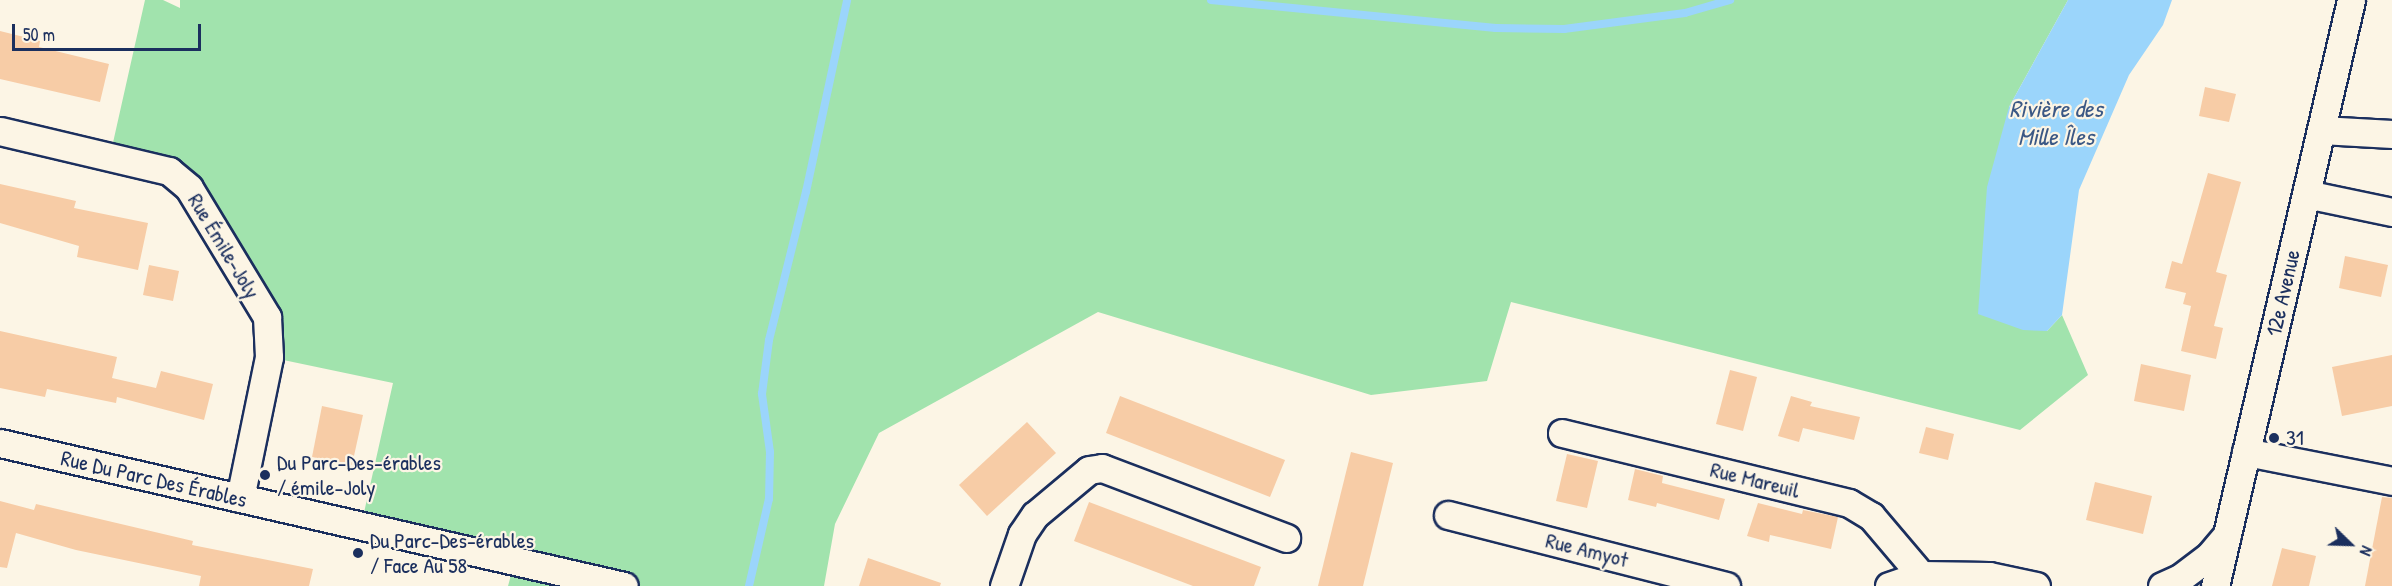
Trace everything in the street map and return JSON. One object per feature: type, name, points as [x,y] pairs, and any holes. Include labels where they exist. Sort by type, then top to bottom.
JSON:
[{"type":"street","name":"12e Avenue","points":[[2216,586],[2351,0]]},
{"type":"street","points":[[2321,130],[2392,134]]},
{"type":"street","name":"Rue Émile-Joly","points":[[0,131],[169,171],[189,188],[267,317],[269,357],[240,498]]},
{"type":"street","points":[[2306,194],[2392,212]]},
{"type":"street","name":"Rue Mareuil","points":[[1562,433],[1849,503],[1871,516],[1921,575]]},
{"type":"street","name":"Rue Du Parc Des Érables","points":[[0,443],[624,586]]},
{"type":"street","points":[[2246,452],[2392,481]]},
{"type":"street","points":[[1004,586],[1022,534],[1035,515],[1089,470],[1102,468],[1286,538]]},
{"type":"street","name":"Rue Amyot","points":[[1448,515],[1726,586]]},
{"type":"street","points":[[2162,586],[2180,578],[2210,555],[2227,534]]},
{"type":"street","points":[[1889,586],[1921,575],[1989,576],[2036,586]]},
{"type":"green space","points":[[145,0],[163,0],[180,8],[180,0],[2068,0],[2009,107],[2047,331],[2062,315],[2088,375],[2020,430],[1511,302],[1487,381],[1371,395],[1098,312],[879,433],[835,524],[824,586],[508,586],[514,564],[361,526],[393,383],[269,357],[267,317],[189,188],[110,156]]},
{"type":"water","name":"Rivière des Mille Îles","points":[[2068,0],[2172,0],[2163,25],[2129,75],[2079,190],[2062,315],[2047,331],[2023,330],[1978,314],[1987,187],[2009,107]]},
{"type":"building","points":[[0,31],[40,41],[39,47],[109,64],[100,102],[0,79]]},
{"type":"building","points":[[2205,87],[2236,94],[2229,122],[2199,116]]},
{"type":"building","points":[[2208,173],[2241,182],[2216,272],[2227,275],[2214,326],[2223,328],[2216,359],[2181,351],[2191,306],[2183,304],[2186,293],[2165,288],[2172,261],[2182,264]]},
{"type":"building","points":[[0,184],[76,201],[74,208],[148,223],[138,270],[77,257],[79,246],[0,223]]},
{"type":"building","points":[[2345,256],[2388,265],[2381,297],[2339,288]]},
{"type":"building","points":[[149,265],[179,271],[173,301],[143,295]]},
{"type":"building","points":[[0,331],[117,357],[112,378],[156,388],[161,371],[213,384],[204,420],[117,397],[116,403],[47,389],[45,397],[0,388]]},
{"type":"building","points":[[2392,355],[2392,406],[2342,416],[2332,367]]},
{"type":"building","points":[[2141,364],[2191,375],[2184,411],[2134,401]]},
{"type":"building","points":[[1730,370],[1757,377],[1743,431],[1716,424]]},
{"type":"building","points":[[1120,396],[1285,460],[1270,497],[1106,433]]},
{"type":"building","points":[[1791,396],[1812,402],[1810,406],[1860,417],[1854,440],[1803,428],[1799,442],[1778,436]]},
{"type":"building","points":[[322,406],[363,415],[352,465],[312,457]]},
{"type":"building","points":[[1027,422],[1056,453],[987,516],[959,485]]},
{"type":"building","points":[[1926,427],[1954,434],[1948,460],[1919,453]]},
{"type":"building","points":[[1351,452],[1393,463],[1363,586],[1318,586]]},
{"type":"building","points":[[1567,454],[1598,461],[1587,508],[1556,501]]},
{"type":"building","points":[[1635,469],[1663,476],[1662,483],[1725,499],[1719,520],[1657,503],[1656,507],[1628,500]]},
{"type":"building","points":[[2095,482],[2152,496],[2143,534],[2086,520]]},
{"type":"building","points":[[2382,497],[2392,498],[2392,586],[2365,586]]},
{"type":"building","points":[[0,501],[34,510],[36,504],[193,541],[192,545],[313,569],[309,586],[199,586],[201,576],[76,550],[16,533],[7,568],[0,567]]},
{"type":"building","points":[[1089,502],[1261,567],[1254,586],[1193,586],[1074,541]]},
{"type":"building","points":[[1758,503],[1802,514],[1803,510],[1838,517],[1831,549],[1770,535],[1769,542],[1747,536]]},
{"type":"building","points":[[2282,548],[2316,556],[2309,586],[2272,586]]},
{"type":"building","points":[[868,558],[941,583],[940,586],[859,586]]},
{"type":"waterway","points":[[749,586],[769,499],[770,452],[762,394],[769,340],[806,192],[847,0]]},
{"type":"waterway","points":[[1211,0],[1496,28],[1564,29],[1685,13],[1730,0]]},
{"type":"place","name":"31","points":[[2274,438]]},
{"type":"place","name":"Du Parc-Des-érables / émile-Joly","points":[[265,475]]},
{"type":"place","name":"Du Parc-Des-érables / Face Au 58","points":[[358,553]]}]
